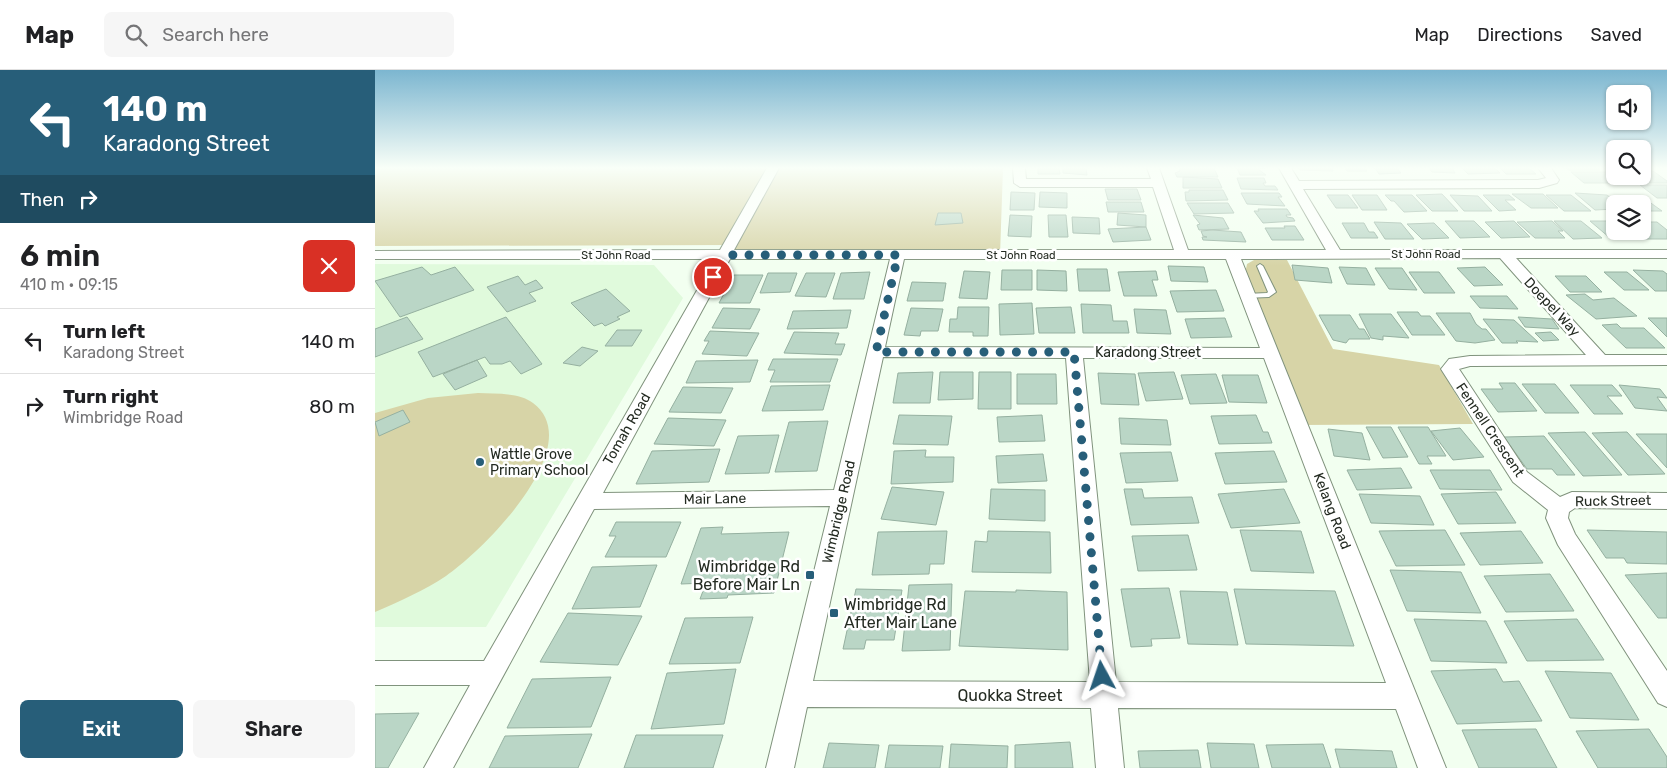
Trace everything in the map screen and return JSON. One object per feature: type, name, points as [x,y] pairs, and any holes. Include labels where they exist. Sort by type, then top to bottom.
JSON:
[{"type":"street","name":"Tomah Road","points":[[438,768],[755,201]]},
{"type":"street","points":[[1164,201],[1183,255]]},
{"type":"street","points":[[1304,201],[1336,255]]},
{"type":"street","name":"Doepel Way","points":[[1504,254],[1600,360]]},
{"type":"street","name":"St John Road","points":[[375,255],[1667,254]]},
{"type":"street","name":"Wimbridge Road","points":[[779,768],[898,255]]},
{"type":"street","name":"Kelang Road","points":[[1231,255],[1432,768]]},
{"type":"street","name":"Karadong Street","points":[[876,352],[1270,353]]},
{"type":"street","points":[[1074,352],[1110,768]]},
{"type":"street","name":"Fennell Crescent","points":[[1560,507],[1542,496],[1520,477],[1450,369],[1455,363],[1470,360],[1667,360]]},
{"type":"street","name":"Mair Lane","points":[[586,501],[843,498]]},
{"type":"street","name":"Ruck Street","points":[[1560,507],[1572,500],[1667,501]]},
{"type":"street","points":[[1560,507],[1557,518],[1566,538],[1667,694]]},
{"type":"street","points":[[375,673],[491,673]]},
{"type":"street","name":"Quokka Street","points":[[797,694],[1403,696]]},
{"type":"lane","points":[[1246,296],[1264,296],[1272,292],[1260,266]]},
{"type":"shaded area","points":[[375,201],[1002,201],[1000,255],[723,260],[730,245],[375,246]]},
{"type":"shaded area","points":[[1254,260],[1287,260],[1333,349],[1439,365],[1473,424],[1299,425],[1237,270],[1246,269],[1247,264]]},
{"type":"shaded area","name":"Wattle Grove Primary School","points":[[375,264],[654,265],[683,298],[486,627],[375,627]]},
{"type":"shaded area","points":[[478,393],[514,395],[533,403],[547,421],[548,444],[540,470],[524,496],[505,521],[463,563],[429,586],[375,612],[375,413],[428,398]]},
{"type":"building","points":[[1011,201],[1035,201],[1034,210],[1010,210]]},
{"type":"building","points":[[1039,201],[1067,201],[1067,208],[1039,207]]},
{"type":"building","points":[[1245,201],[1281,201],[1285,206],[1247,204]]},
{"type":"building","points":[[1331,201],[1352,201],[1358,208],[1336,208]]},
{"type":"building","points":[[1356,201],[1381,201],[1387,210],[1362,210]]},
{"type":"building","points":[[1391,201],[1417,201],[1427,211],[1404,212],[1394,201]]},
{"type":"building","points":[[1422,201],[1448,201],[1458,211],[1432,211]]},
{"type":"building","points":[[1455,201],[1482,201],[1492,211],[1464,211]]},
{"type":"building","points":[[1489,201],[1506,201],[1516,210],[1499,211]]},
{"type":"building","points":[[1521,201],[1550,201],[1558,208],[1531,208]]},
{"type":"building","points":[[1552,201],[1578,201],[1591,211],[1564,211]]},
{"type":"building","points":[[1584,201],[1606,201],[1606,209],[1595,210]]},
{"type":"building","points":[[1106,202],[1141,202],[1144,212],[1108,212]]},
{"type":"building","points":[[1187,203],[1228,203],[1234,213],[1194,214]]},
{"type":"building","points":[[1651,203],[1662,211],[1651,211]]},
{"type":"building","points":[[1258,209],[1287,209],[1291,215],[1286,215],[1287,217],[1293,218],[1295,221],[1263,223],[1254,211],[1259,211]]},
{"type":"building","points":[[938,213],[961,213],[963,223],[935,225]]},
{"type":"building","points":[[1118,213],[1146,215],[1146,227],[1117,225]]},
{"type":"building","points":[[1010,215],[1032,216],[1031,237],[1008,236]]},
{"type":"building","points":[[1048,215],[1066,215],[1068,237],[1049,237]]},
{"type":"building","points":[[1193,215],[1223,218],[1229,229],[1199,230],[1197,225],[1200,224]]},
{"type":"building","points":[[1072,217],[1099,218],[1100,234],[1073,233]]},
{"type":"building","points":[[1445,221],[1474,221],[1490,237],[1460,238]]},
{"type":"building","points":[[1514,221],[1530,237],[1501,238],[1485,222]]},
{"type":"building","points":[[1552,221],[1563,231],[1558,231],[1565,238],[1535,238],[1517,222]]},
{"type":"building","points":[[1554,221],[1581,221],[1602,238],[1573,239]]},
{"type":"building","points":[[1590,221],[1606,221],[1606,235]]},
{"type":"building","points":[[1374,222],[1401,223],[1414,239],[1385,239]]},
{"type":"building","points":[[1651,222],[1657,222],[1667,230],[1667,239],[1651,239]]},
{"type":"building","points":[[1342,223],[1364,223],[1369,232],[1374,232],[1378,238],[1351,238]]},
{"type":"building","points":[[1434,223],[1449,238],[1422,239],[1407,224]]},
{"type":"building","points":[[1284,226],[1295,226],[1304,240],[1272,240],[1265,228],[1285,228]]},
{"type":"building","points":[[1146,227],[1151,240],[1113,242],[1108,229]]},
{"type":"building","points":[[1201,231],[1241,232],[1246,242],[1203,240],[1202,237],[1207,237],[1203,236]]},
{"type":"building","points":[[1292,265],[1328,268],[1332,283],[1295,280]]},
{"type":"building","points":[[1168,266],[1204,267],[1208,282],[1171,281]]},
{"type":"building","points":[[422,267],[431,275],[455,267],[474,290],[400,317],[375,281]]},
{"type":"building","points":[[1339,267],[1366,268],[1375,285],[1347,284]]},
{"type":"building","points":[[1485,267],[1503,285],[1474,286],[1457,268]]},
{"type":"building","points":[[1375,268],[1402,268],[1417,290],[1389,289]]},
{"type":"building","points":[[1077,269],[1107,269],[1110,291],[1079,291]]},
{"type":"building","points":[[1002,270],[1032,270],[1032,290],[1001,290]]},
{"type":"building","points":[[1037,270],[1066,271],[1067,291],[1037,290]]},
{"type":"building","points":[[1633,270],[1663,271],[1667,274],[1667,291],[1655,291]]},
{"type":"building","points":[[964,271],[990,272],[987,299],[959,298]]},
{"type":"building","points":[[1156,271],[1158,280],[1152,280],[1157,296],[1124,296],[1118,272]]},
{"type":"building","points":[[870,272],[864,299],[833,299],[841,273]]},
{"type":"building","points":[[1409,272],[1439,272],[1455,293],[1424,293]]},
{"type":"building","points":[[1604,272],[1627,272],[1649,290],[1624,290]]},
{"type":"building","points":[[768,273],[797,273],[790,292],[760,293]]},
{"type":"building","points":[[806,273],[835,273],[826,297],[795,296]]},
{"type":"building","points":[[734,275],[763,275],[750,303],[719,303]]},
{"type":"building","points":[[518,276],[525,285],[536,280],[543,288],[529,293],[536,301],[507,312],[487,287]]},
{"type":"building","points":[[1555,276],[1586,276],[1602,292],[1570,292]]},
{"type":"building","points":[[912,282],[946,283],[943,301],[907,301]]},
{"type":"building","points":[[606,289],[630,311],[617,317],[620,319],[605,326],[602,323],[594,326],[571,303]]},
{"type":"building","points":[[1216,290],[1224,311],[1177,312],[1170,291]]},
{"type":"building","points":[[1585,294],[1593,300],[1614,298],[1637,316],[1596,319],[1566,295]]},
{"type":"building","points":[[1470,296],[1507,296],[1518,309],[1480,308]]},
{"type":"building","points":[[1032,303],[1034,334],[1000,335],[999,304]]},
{"type":"building","points":[[1081,304],[1111,305],[1113,321],[1127,321],[1129,333],[1083,333]]},
{"type":"building","points":[[958,307],[989,307],[988,336],[973,336],[973,332],[949,332],[950,319],[957,319]]},
{"type":"building","points":[[1071,307],[1075,333],[1039,333],[1036,308]]},
{"type":"building","points":[[723,308],[760,309],[750,329],[712,328]]},
{"type":"building","points":[[911,308],[943,309],[938,331],[921,331],[920,336],[904,335]]},
{"type":"building","points":[[1134,309],[1166,310],[1171,334],[1137,333]]},
{"type":"building","points":[[851,310],[847,328],[787,329],[793,311]]},
{"type":"building","points":[[1397,312],[1418,312],[1421,316],[1430,316],[1445,335],[1412,335]]},
{"type":"building","points":[[1436,313],[1470,313],[1476,324],[1482,329],[1486,329],[1495,340],[1475,343],[1456,341]]},
{"type":"building","points":[[1359,314],[1391,314],[1409,338],[1383,336],[1383,340],[1371,338]]},
{"type":"building","points":[[1319,315],[1350,315],[1359,329],[1364,329],[1370,339],[1349,339],[1346,343],[1333,340]]},
{"type":"building","points":[[407,317],[423,339],[375,357],[375,329]]},
{"type":"building","points":[[506,317],[542,364],[521,374],[510,361],[502,364],[490,364],[485,357],[433,377],[418,352]]},
{"type":"building","points":[[1518,317],[1552,319],[1559,329],[1525,327]]},
{"type":"building","points":[[1225,318],[1232,337],[1191,338],[1185,319]]},
{"type":"building","points":[[1648,318],[1667,318],[1667,337]]},
{"type":"building","points":[[1483,319],[1514,320],[1538,342],[1516,341],[1518,343],[1502,343]]},
{"type":"building","points":[[1617,324],[1621,328],[1644,328],[1665,348],[1626,348],[1602,325]]},
{"type":"building","points":[[617,330],[642,330],[632,346],[605,346]]},
{"type":"building","points":[[710,331],[759,333],[747,356],[702,354],[709,341],[704,341]]},
{"type":"building","points":[[794,332],[839,333],[835,344],[845,344],[841,355],[784,353]]},
{"type":"building","points":[[1551,332],[1559,340],[1543,341],[1535,333]]},
{"type":"building","points":[[582,347],[598,351],[580,366],[563,363]]},
{"type":"building","points":[[773,359],[838,359],[830,382],[770,382],[775,370],[768,370]]},
{"type":"building","points":[[477,360],[487,376],[455,390],[443,374]]},
{"type":"building","points":[[758,360],[750,382],[686,383],[696,361]]},
{"type":"building","points":[[933,372],[930,403],[893,403],[898,373]]},
{"type":"building","points":[[940,372],[973,372],[973,399],[938,400]]},
{"type":"building","points":[[979,372],[1011,372],[1011,409],[978,409]]},
{"type":"building","points":[[1174,372],[1183,399],[1146,401],[1138,373]]},
{"type":"building","points":[[1098,373],[1135,374],[1139,405],[1101,404]]},
{"type":"building","points":[[1017,374],[1056,374],[1057,404],[1017,404]]},
{"type":"building","points":[[1216,374],[1227,403],[1190,404],[1181,375]]},
{"type":"building","points":[[1222,375],[1258,375],[1267,403],[1229,402]]},
{"type":"building","points":[[1499,383],[1515,383],[1537,411],[1498,412],[1481,389],[1503,389]]},
{"type":"building","points":[[1522,384],[1555,384],[1579,413],[1545,413]]},
{"type":"building","points":[[830,385],[823,410],[762,411],[771,386]]},
{"type":"building","points":[[1570,385],[1612,385],[1622,396],[1607,396],[1623,414],[1594,414]]},
{"type":"building","points":[[1619,385],[1660,389],[1667,398],[1657,397],[1667,411],[1635,408]]},
{"type":"building","points":[[683,387],[733,388],[721,413],[669,412]]},
{"type":"building","points":[[403,410],[410,422],[379,436],[375,422]]},
{"type":"building","points":[[899,415],[952,416],[948,445],[893,444]]},
{"type":"building","points":[[1042,415],[1045,441],[999,442],[997,417]]},
{"type":"building","points":[[1256,415],[1263,432],[1268,432],[1272,443],[1219,444],[1211,416]]},
{"type":"building","points":[[668,418],[726,420],[714,446],[654,444]]},
{"type":"building","points":[[1119,418],[1167,420],[1171,445],[1121,444]]},
{"type":"building","points":[[828,421],[817,471],[775,472],[789,422]]},
{"type":"building","points":[[1366,427],[1391,427],[1408,457],[1383,458]]},
{"type":"building","points":[[1398,427],[1428,427],[1446,456],[1427,456],[1432,464],[1419,464]]},
{"type":"building","points":[[1460,428],[1484,457],[1453,460],[1431,431]]},
{"type":"building","points":[[1328,429],[1362,433],[1370,460],[1334,456]]},
{"type":"building","points":[[1585,432],[1622,475],[1583,476],[1548,433]]},
{"type":"building","points":[[1627,432],[1665,474],[1628,475],[1592,433]]},
{"type":"building","points":[[1636,434],[1667,434],[1667,468]]},
{"type":"building","points":[[779,435],[769,473],[725,474],[738,436]]},
{"type":"building","points":[[1544,436],[1575,475],[1557,475],[1552,469],[1527,469],[1504,437]]},
{"type":"building","points":[[720,449],[709,482],[636,484],[652,451]]},
{"type":"building","points":[[926,450],[925,457],[954,457],[953,482],[891,484],[894,451]]},
{"type":"building","points":[[1274,451],[1287,482],[1225,484],[1215,453]]},
{"type":"building","points":[[1171,452],[1178,481],[1126,483],[1120,453]]},
{"type":"building","points":[[1043,454],[1047,481],[998,483],[996,456]]},
{"type":"building","points":[[1401,468],[1412,488],[1357,490],[1347,470]]},
{"type":"building","points":[[1430,470],[1490,470],[1502,490],[1440,489]]},
{"type":"building","points":[[892,487],[944,492],[936,525],[881,519]]},
{"type":"building","points":[[991,489],[1045,490],[1045,521],[989,519]]},
{"type":"building","points":[[1124,489],[1142,489],[1144,498],[1192,497],[1199,523],[1131,525]]},
{"type":"building","points":[[1284,489],[1300,523],[1231,528],[1218,494]]},
{"type":"building","points":[[1496,492],[1516,523],[1458,524],[1441,494]]},
{"type":"building","points":[[1359,494],[1420,496],[1434,525],[1371,523]]},
{"type":"building","points":[[616,522],[681,522],[666,557],[605,557],[616,536],[609,536]]},
{"type":"building","points":[[723,527],[721,534],[789,532],[774,593],[728,595],[727,598],[700,599],[706,583],[681,584],[701,528]]},
{"type":"building","points":[[1240,530],[1301,531],[1314,573],[1251,571]]},
{"type":"building","points":[[1445,530],[1465,565],[1396,566],[1379,531]]},
{"type":"building","points":[[1587,530],[1667,532],[1667,564],[1627,563],[1624,558],[1606,558]]},
{"type":"building","points":[[947,531],[944,564],[930,564],[929,574],[872,575],[878,532]]},
{"type":"building","points":[[988,531],[1050,532],[1051,573],[972,572],[975,541],[987,542]]},
{"type":"building","points":[[1521,531],[1543,563],[1480,565],[1460,533]]},
{"type":"building","points":[[1188,535],[1197,570],[1138,571],[1132,536]]},
{"type":"building","points":[[657,565],[640,607],[572,609],[592,567]]},
{"type":"building","points":[[1390,570],[1461,572],[1481,613],[1407,611]]},
{"type":"building","points":[[1667,573],[1667,618],[1658,618],[1625,575]]},
{"type":"building","points":[[1550,574],[1574,611],[1506,612],[1484,576]]},
{"type":"building","points":[[952,584],[950,650],[902,651],[909,585]]},
{"type":"building","points":[[1169,588],[1180,638],[1151,639],[1152,646],[1131,647],[1121,589]]},
{"type":"building","points":[[856,589],[902,590],[894,640],[866,640],[864,649],[843,649]]},
{"type":"building","points":[[1234,589],[1335,591],[1354,646],[1246,644]]},
{"type":"building","points":[[1016,590],[1067,592],[1068,650],[959,646],[965,591],[1016,592]]},
{"type":"building","points":[[1180,591],[1227,592],[1238,645],[1188,644]]},
{"type":"building","points":[[568,613],[642,616],[618,665],[540,662]]},
{"type":"building","points":[[753,617],[740,663],[669,664],[685,618]]},
{"type":"building","points":[[1414,619],[1486,621],[1507,663],[1431,661]]},
{"type":"building","points":[[1577,619],[1604,660],[1527,661],[1504,621]]},
{"type":"building","points":[[736,669],[724,724],[651,729],[667,673]]},
{"type":"building","points":[[1496,669],[1503,682],[1519,681],[1542,721],[1457,724],[1431,671]]},
{"type":"building","points":[[1545,671],[1611,673],[1639,720],[1570,718]]},
{"type":"building","points":[[611,677],[591,727],[507,728],[532,679]]},
{"type":"building","points":[[419,713],[388,768],[375,768],[375,714]]},
{"type":"building","points":[[1536,729],[1557,768],[1479,768],[1462,730]]},
{"type":"building","points":[[1649,729],[1667,757],[1667,768],[1598,768],[1576,731]]},
{"type":"building","points":[[592,734],[578,768],[489,768],[505,736]]},
{"type":"building","points":[[636,735],[723,735],[713,768],[624,768]]},
{"type":"building","points":[[1070,742],[1073,768],[1015,768],[1015,745]]},
{"type":"building","points":[[829,743],[879,745],[875,768],[823,768]]},
{"type":"building","points":[[1207,743],[1254,744],[1259,768],[1211,768]]},
{"type":"building","points":[[951,744],[1008,746],[1007,768],[949,768]]},
{"type":"building","points":[[1323,744],[1331,768],[1272,768],[1266,745]]},
{"type":"building","points":[[889,745],[943,746],[940,768],[885,768]]},
{"type":"building","points":[[1335,749],[1392,751],[1397,768],[1340,768]]},
{"type":"building","points":[[1198,750],[1201,768],[1140,768],[1138,751]]},
{"type":"place","name":"Wattle Grove Primary School","points":[[480,462]]},
{"type":"place","name":"Wimbridge Rd Before Mair Ln","points":[[810,575]]},
{"type":"place","name":"Wimbridge Rd After Mair Lane","points":[[834,613]]},
{"type":"route","points":[[713,277],[726,255],[898,255],[876,352],[1074,352],[1102,676]]}]
